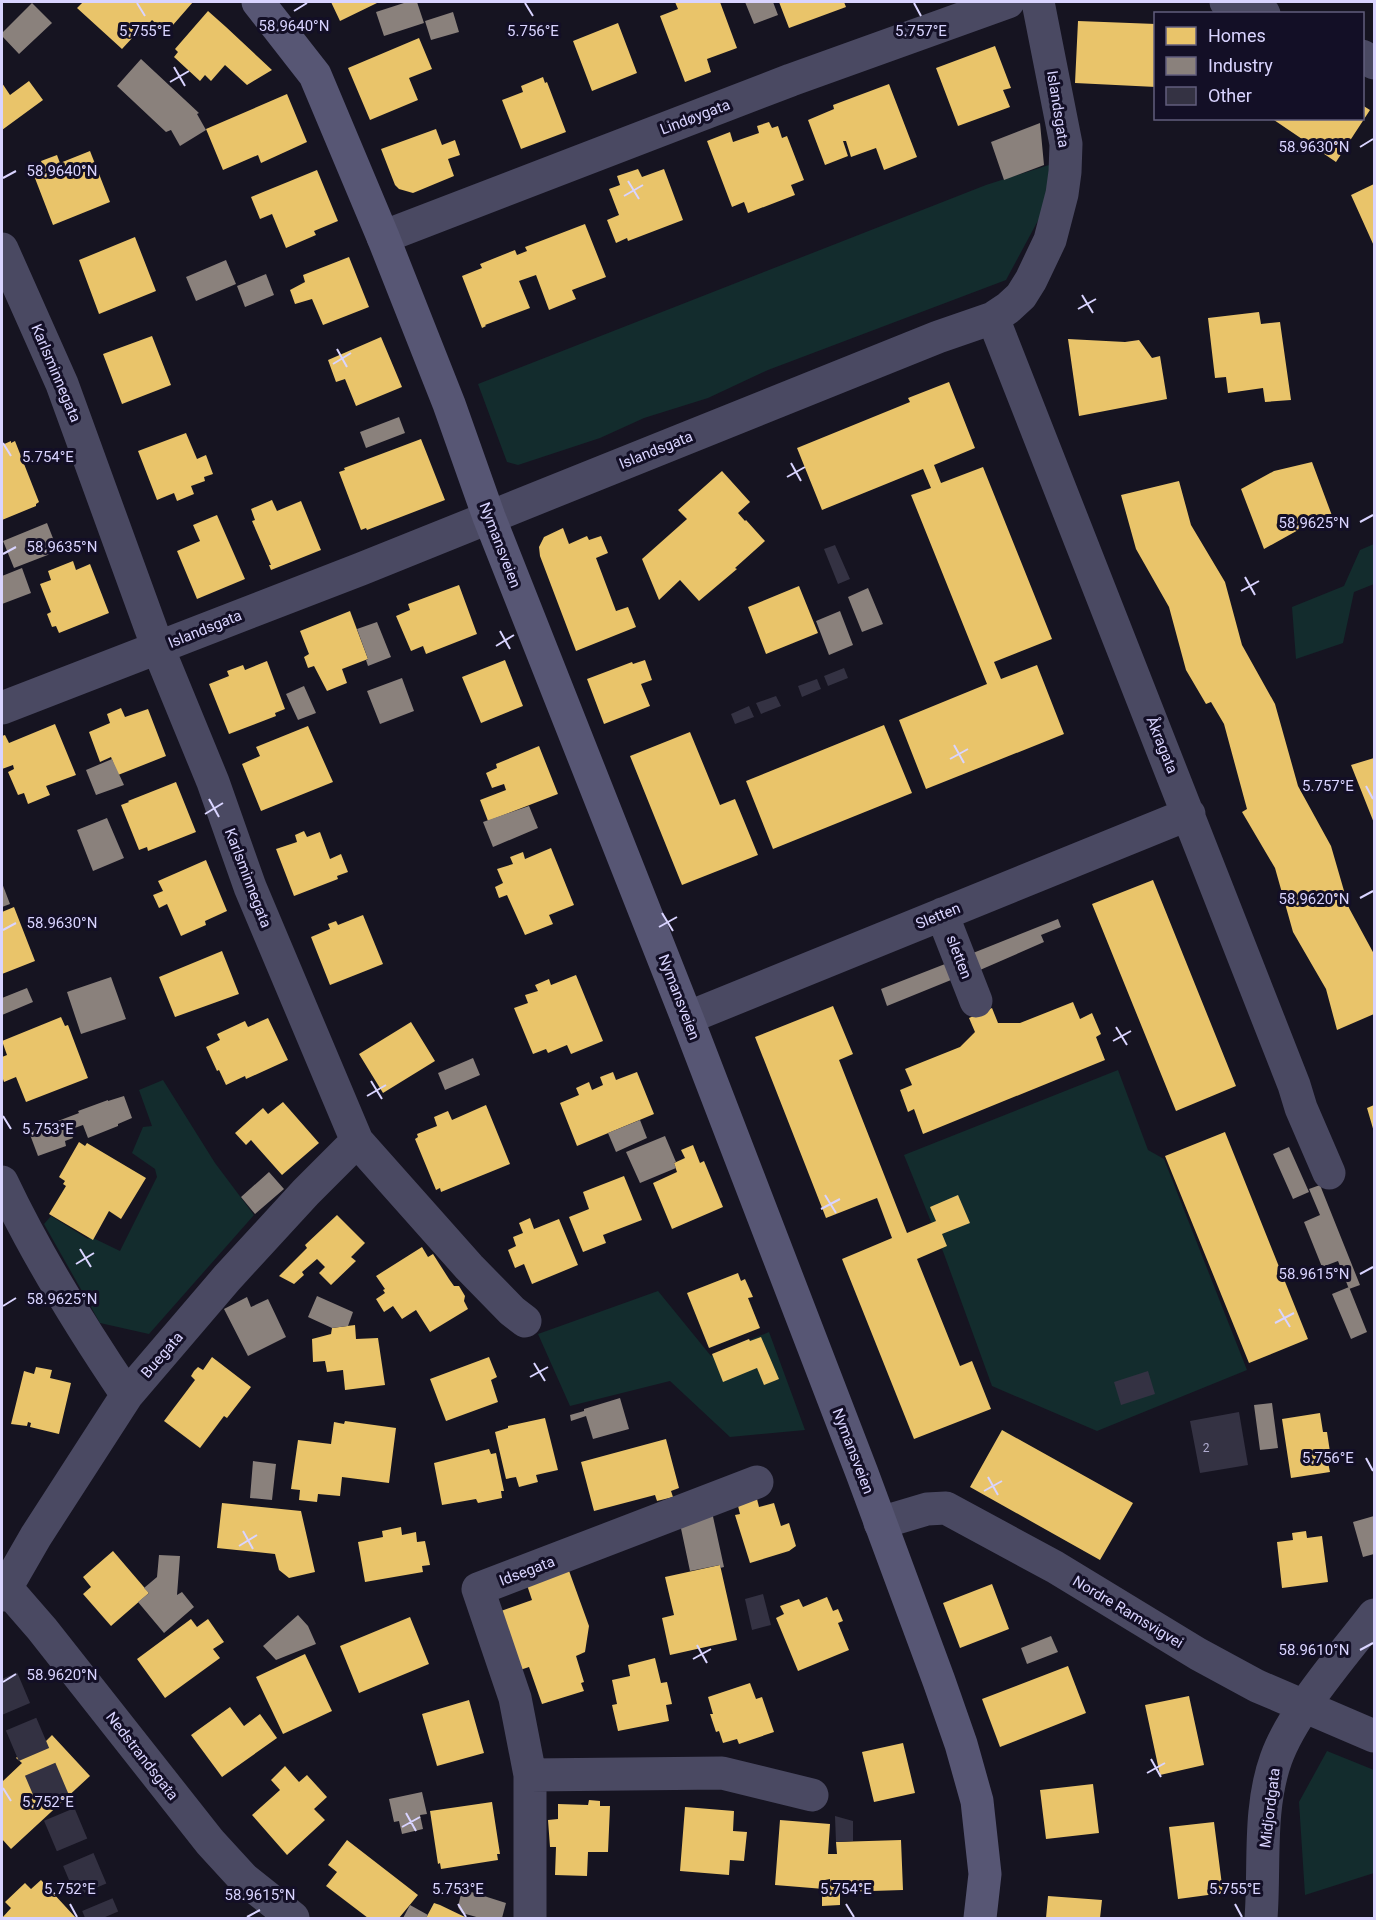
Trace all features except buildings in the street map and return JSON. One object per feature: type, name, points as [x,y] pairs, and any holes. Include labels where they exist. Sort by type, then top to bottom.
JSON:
[{"type":"street","name":"Nymansveien","points":[[261,2],[315,75],[384,237],[449,404],[489,517],[687,1018],[880,1523],[961,1744],[977,1801],[984,1874],[980,1918]]},
{"type":"street","name":"Lindøygata","points":[[384,237],[766,90],[1008,2]]},
{"type":"street","name":"Islandsgata","points":[[2,708],[489,517],[938,337],[993,318],[1008,308],[1021,296],[1031,280],[1050,240],[1062,194],[1066,144],[1038,2]]},
{"type":"street","points":[[1226,2],[1258,12]]},
{"type":"street","name":"Karlsminnegata","points":[[2,249],[62,384],[158,648],[213,782],[250,886],[300,1010],[357,1141],[469,1267],[512,1311],[525,1321]]},
{"type":"street","name":"Åkragata","points":[[993,318],[1189,814],[1301,1108],[1329,1173]]},
{"type":"street","name":"Sletten","points":[[687,1018],[1189,814]]},
{"type":"street","name":"sletten","points":[[942,914],[976,1001]]},
{"type":"street","name":"Buegata","points":[[3,1588],[127,1395],[227,1278],[306,1192],[357,1141]]},
{"type":"street","points":[[2,1182],[19,1219],[66,1300],[127,1395]]},
{"type":"street","name":"Idsegata","points":[[530,1918],[530,1775],[515,1698],[478,1589],[757,1482]]},
{"type":"street","name":"Nordre Ramsvigvei","points":[[880,1523],[927,1509],[946,1508],[1055,1567],[1198,1654],[1257,1686],[1374,1736]]},
{"type":"street","name":"Nedstrandsgata","points":[[3,1588],[48,1637],[210,1842],[243,1878],[293,1918]]},
{"type":"street","name":"Midjordgata","points":[[1261,1918],[1266,1812],[1270,1778],[1276,1757],[1306,1706],[1374,1615]]},
{"type":"street","points":[[530,1775],[722,1773],[812,1795]]},
{"type":"green space","points":[[1052,164],[1041,215],[1006,280],[768,370],[708,398],[644,418],[600,438],[518,465],[507,462],[478,384],[986,185]]},
{"type":"green space","points":[[1374,544],[1374,584],[1354,592],[1343,643],[1296,659],[1292,607],[1344,586],[1360,550]]},
{"type":"green space","points":[[1118,1070],[1148,1150],[1164,1159],[1247,1370],[1097,1431],[992,1386],[944,1254],[904,1155]]},
{"type":"green space","points":[[163,1080],[215,1163],[254,1215],[149,1334],[100,1323],[44,1224],[51,1216],[88,1239],[91,1237],[120,1251],[157,1177],[155,1169],[132,1153],[143,1127],[152,1126],[139,1090]]},
{"type":"green space","points":[[658,1291],[711,1356],[769,1332],[805,1430],[730,1437],[670,1381],[570,1406],[538,1334]]},
{"type":"green space","points":[[1327,1751],[1374,1770],[1374,1873],[1305,1895],[1299,1802]]},
{"type":"tunnel","points":[[2,1679],[103,1918]]}]
